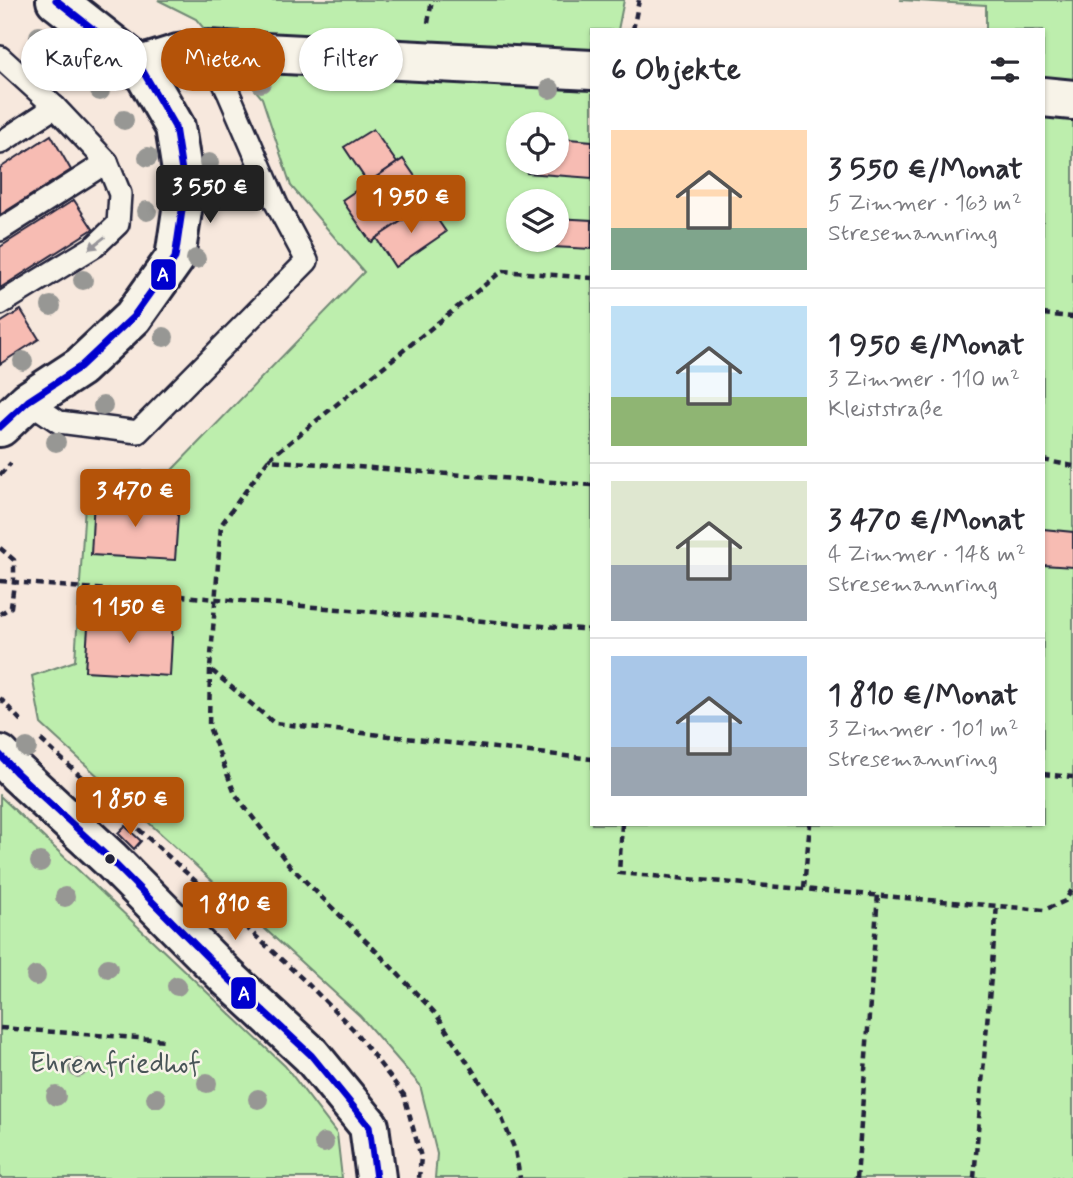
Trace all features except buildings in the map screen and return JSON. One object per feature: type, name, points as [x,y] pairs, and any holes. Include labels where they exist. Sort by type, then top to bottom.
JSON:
[{"type":"street","points":[[56,0],[92,28]]},
{"type":"street","points":[[285,54],[590,70]]},
{"type":"street","points":[[0,427],[28,401],[80,367],[133,317],[175,258],[186,190],[174,127],[147,79]]},
{"type":"street","points":[[1045,97],[1073,100]]},
{"type":"street","points":[[0,755],[110,859],[229,979],[311,1055],[369,1126],[376,1178]]},
{"type":"lane","points":[[0,57],[55,107],[107,162],[120,194],[118,224],[95,246],[0,304]]},
{"type":"lane","points":[[28,401],[59,422],[138,432],[307,261],[277,205],[228,91]]},
{"type":"lane","points":[[0,143],[55,107]]},
{"type":"lane","points":[[0,230],[107,162]]},
{"type":"path","points":[[633,28],[639,0]]},
{"type":"path","points":[[520,1178],[515,1150],[499,1111],[436,1014],[289,865],[236,794],[209,727],[210,669],[221,525],[268,460],[502,271],[590,278]]},
{"type":"path","points":[[1045,314],[1073,317]]},
{"type":"path","points":[[268,460],[590,485]]},
{"type":"path","points":[[1045,460],[1073,467]]},
{"type":"path","points":[[0,548],[14,560],[11,607],[0,614]]},
{"type":"path","points":[[0,582],[590,630]]},
{"type":"path","points":[[210,669],[274,723],[590,759]]},
{"type":"path","points":[[0,698],[30,729]]},
{"type":"path","points":[[40,739],[306,982],[353,1029],[404,1095],[421,1157],[419,1178]]},
{"type":"path","points":[[1045,774],[1073,777]]},
{"type":"path","points":[[622,826],[619,873],[1044,910],[1065,901],[1073,888]]},
{"type":"path","points":[[804,888],[810,826]]},
{"type":"path","points":[[857,1178],[878,894]]},
{"type":"path","points":[[974,1178],[996,905]]},
{"type":"path","points":[[0,1028],[166,1040]]},
{"type":"green space","points":[[158,0],[624,0],[618,28],[590,28],[590,826],[1045,826],[1045,28],[986,28],[986,5],[900,0],[1073,0],[1073,1178],[435,1178],[437,1154],[420,1085],[360,1016],[41,724],[32,676],[75,661],[87,473],[172,470],[364,272],[291,186],[262,98],[256,91],[285,91],[285,28],[204,28],[196,19]]},
{"type":"green space","name":"Ehrenfriedhof","points":[[0,796],[285,1066],[337,1134],[342,1178],[0,1178]]},
{"type":"transit line","name":"A","points":[[0,427],[28,401],[80,367],[133,317],[175,258],[185,190],[175,127],[140,66],[56,0]]},
{"type":"transit line","name":"A","points":[[0,755],[110,859],[229,979],[311,1055],[369,1126],[376,1178]]}]
